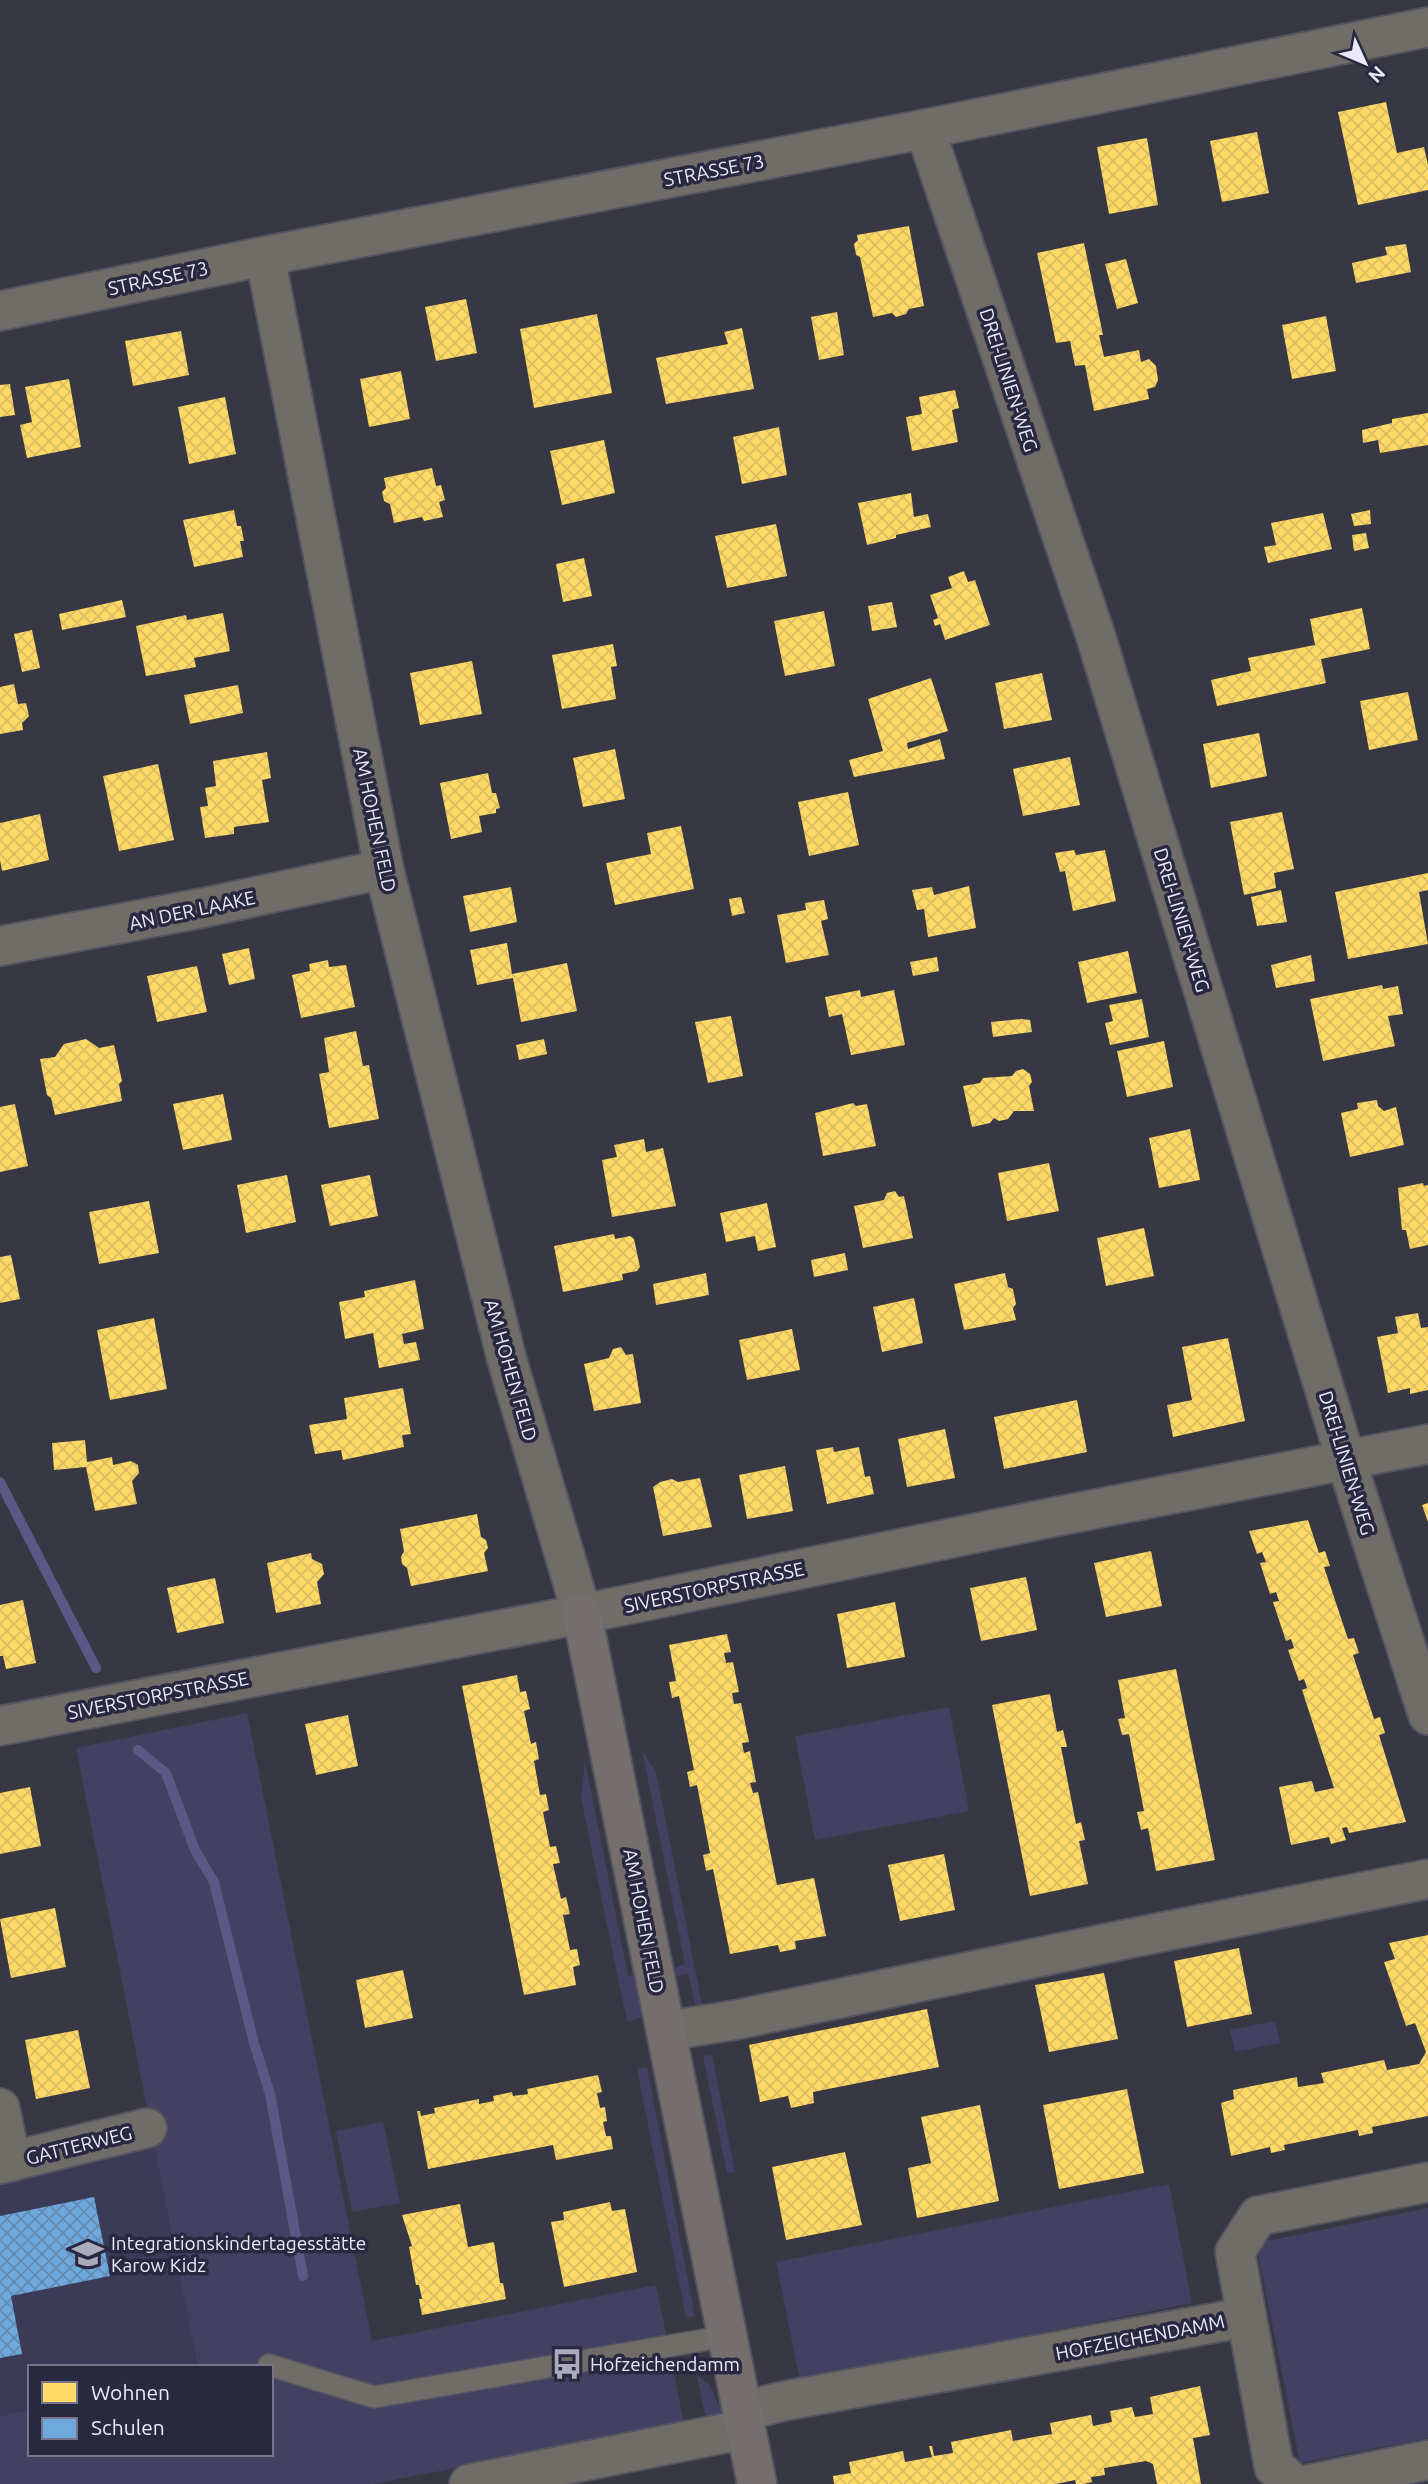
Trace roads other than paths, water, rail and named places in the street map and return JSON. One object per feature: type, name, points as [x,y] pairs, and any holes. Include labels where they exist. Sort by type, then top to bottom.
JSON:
[{"type":"street","name":"STRASSE 73","points":[[0,311],[1428,27]]},
{"type":"street","name":"DREI-LINIEN-WEG","points":[[925,129],[1096,637],[1346,1460],[1428,1715]]},
{"type":"street","name":"AM HOHEN FELD","points":[[265,257],[384,869],[507,1360],[582,1614],[757,2484]]},
{"type":"street","name":"AN DER LAAKE","points":[[0,946],[190,911],[384,869]]},
{"type":"street","name":"SIVERSTORPSTRASSE","points":[[0,1726],[582,1614],[1428,1444]]},
{"type":"street","points":[[666,2031],[735,2020],[1428,1879]]},
{"type":"street","name":"GATTERWEG","points":[[0,2108],[5,2163],[146,2128]]},
{"type":"street","name":"HOFZEICHENDAMM","points":[[1296,2484],[1274,2467],[1235,2252],[1258,2216],[1428,2182]]},
{"type":"street","name":"HOFZEICHENDAMM","points":[[469,2484],[745,2420],[784,2401],[1247,2317]]},
{"type":"street","points":[[1310,2484],[1416,2470]]},
{"type":"lane","points":[[273,2366],[374,2398],[727,2336]]},
{"type":"waterway","points":[[0,1482],[96,1668]]},
{"type":"waterway","points":[[138,1750],[166,1773],[195,1850],[214,1882],[254,2043],[270,2094],[303,2276]]},
{"type":"place","name":"Integrationskindertagesstätte Karow Kidz","points":[[88,2254]]},
{"type":"place","name":"Hofzeichendamm","points":[[567,2364]]}]
